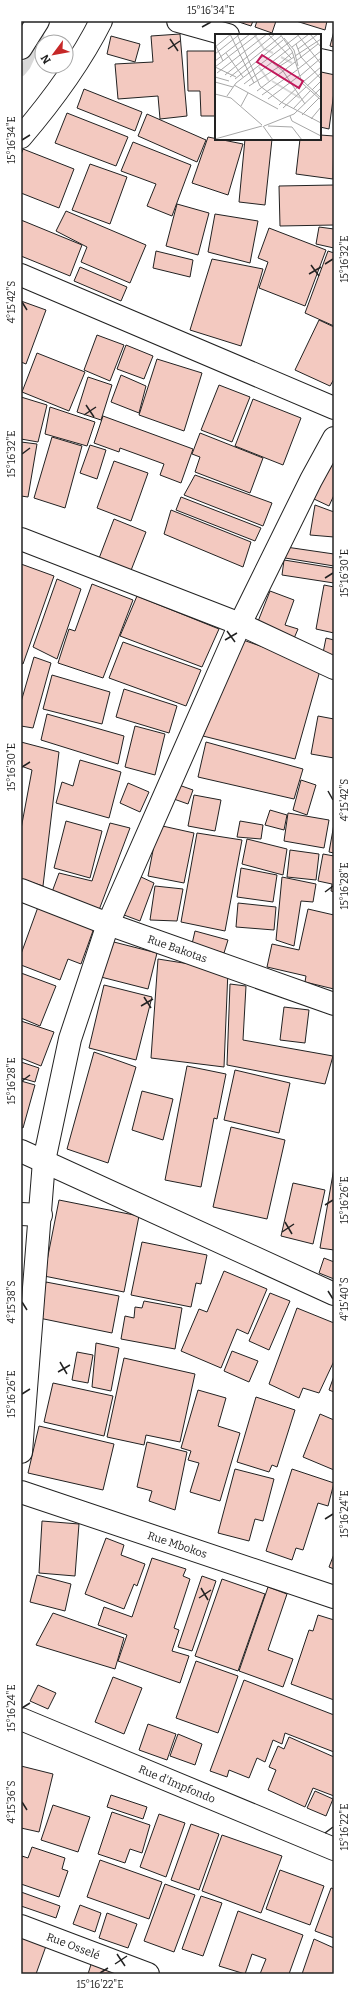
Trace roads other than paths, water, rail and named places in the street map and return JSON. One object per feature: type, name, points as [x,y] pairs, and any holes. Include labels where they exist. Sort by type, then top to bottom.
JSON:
[{"type":"street","points":[[21,48],[38,21]]},
{"type":"street","points":[[21,137],[48,104],[88,45],[101,21]]},
{"type":"street","points":[[178,21],[224,34]]},
{"type":"street","points":[[321,60],[334,63]]},
{"type":"street","points":[[21,275],[334,408]]},
{"type":"street","points":[[21,1452],[31,1215],[70,1039],[108,924],[240,624],[334,438]]},
{"type":"street","points":[[21,539],[240,624],[334,668]]},
{"type":"street","name":"Rue Bakotas","points":[[21,890],[108,924],[334,1004]]},
{"type":"street","points":[[21,1151],[334,1294]]},
{"type":"street","name":"Rue Mbokos","points":[[21,1492],[334,1597]]},
{"type":"street","name":"Rue d'Impfondo","points":[[21,1719],[334,1849]]},
{"type":"street","name":"Rue Osselé","points":[[21,1926],[148,1974]]},
{"type":"waterway","points":[[21,72],[26,66],[34,49]]}]
